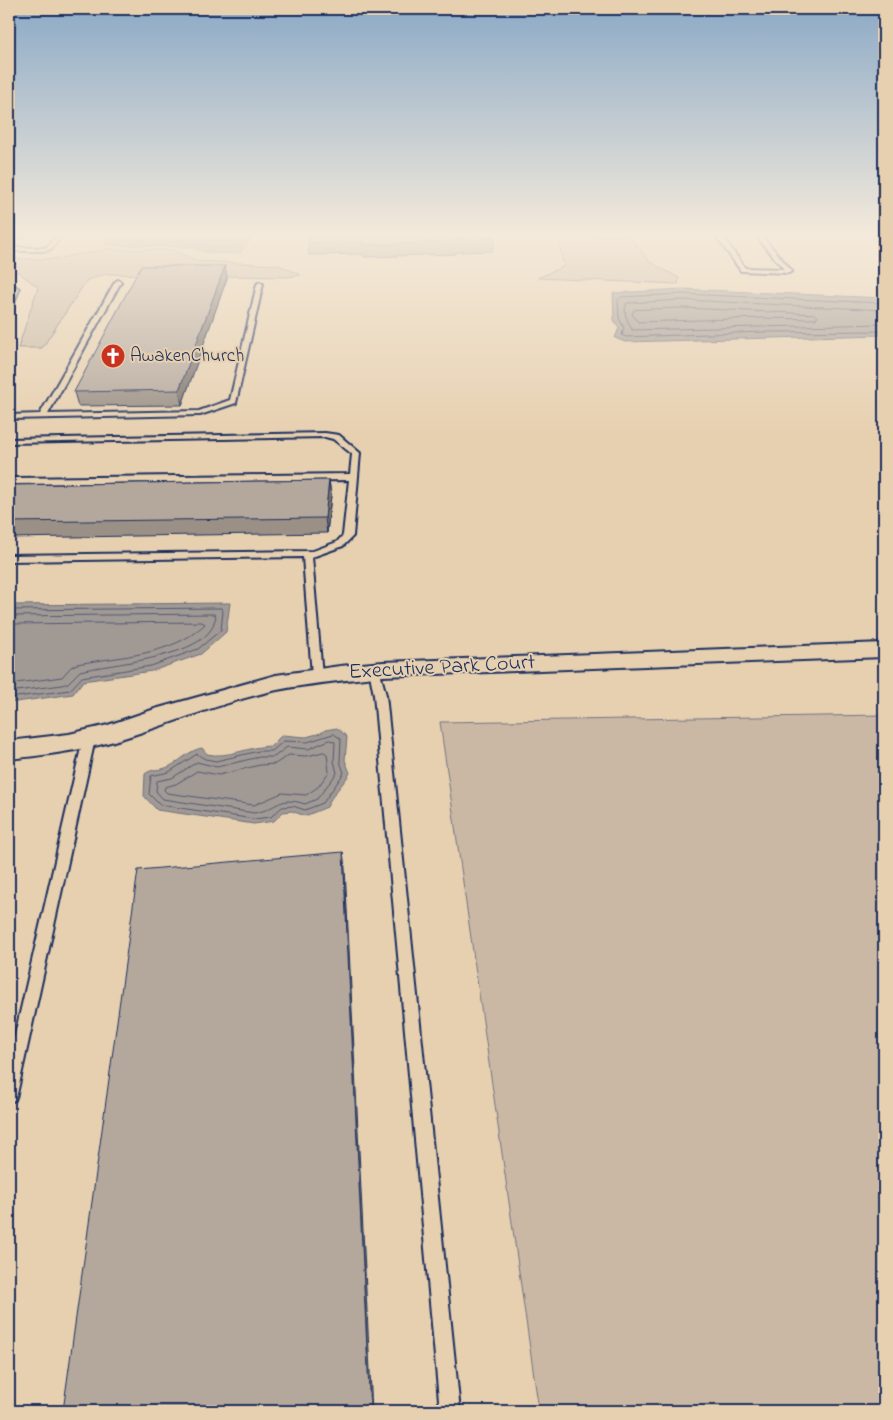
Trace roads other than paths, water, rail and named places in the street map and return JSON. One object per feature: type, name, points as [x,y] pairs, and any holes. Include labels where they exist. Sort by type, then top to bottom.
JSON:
[{"type":"street","name":"Executive Park Court","points":[[9,750],[89,739],[226,696],[276,683],[374,669],[884,650]]},
{"type":"lane","points":[[42,417],[107,302]]},
{"type":"lane","points":[[9,417],[200,413],[233,402],[256,302]]},
{"type":"lane","points":[[9,441],[325,435],[336,436],[356,453],[348,536],[340,544],[314,554],[9,558]]},
{"type":"lane","points":[[15,481],[354,476]]},
{"type":"lane","points":[[307,554],[317,676]]},
{"type":"lane","points":[[374,669],[380,695],[450,1411]]},
{"type":"lane","points":[[9,1094],[89,739]]},
{"type":"water","points":[[613,302],[884,302],[884,335],[625,342],[615,338],[619,328],[614,320]]},
{"type":"water","points":[[230,603],[226,632],[201,654],[152,671],[83,681],[73,694],[9,703],[9,605]]},
{"type":"water","points":[[337,728],[347,737],[345,760],[350,773],[331,798],[327,807],[305,816],[292,811],[283,812],[274,821],[254,824],[157,810],[144,796],[145,774],[168,767],[197,749],[202,748],[207,754],[231,754],[271,746],[282,735],[306,737]]},
{"type":"place","name":"AwakenChurch","points":[[113,356]]}]
